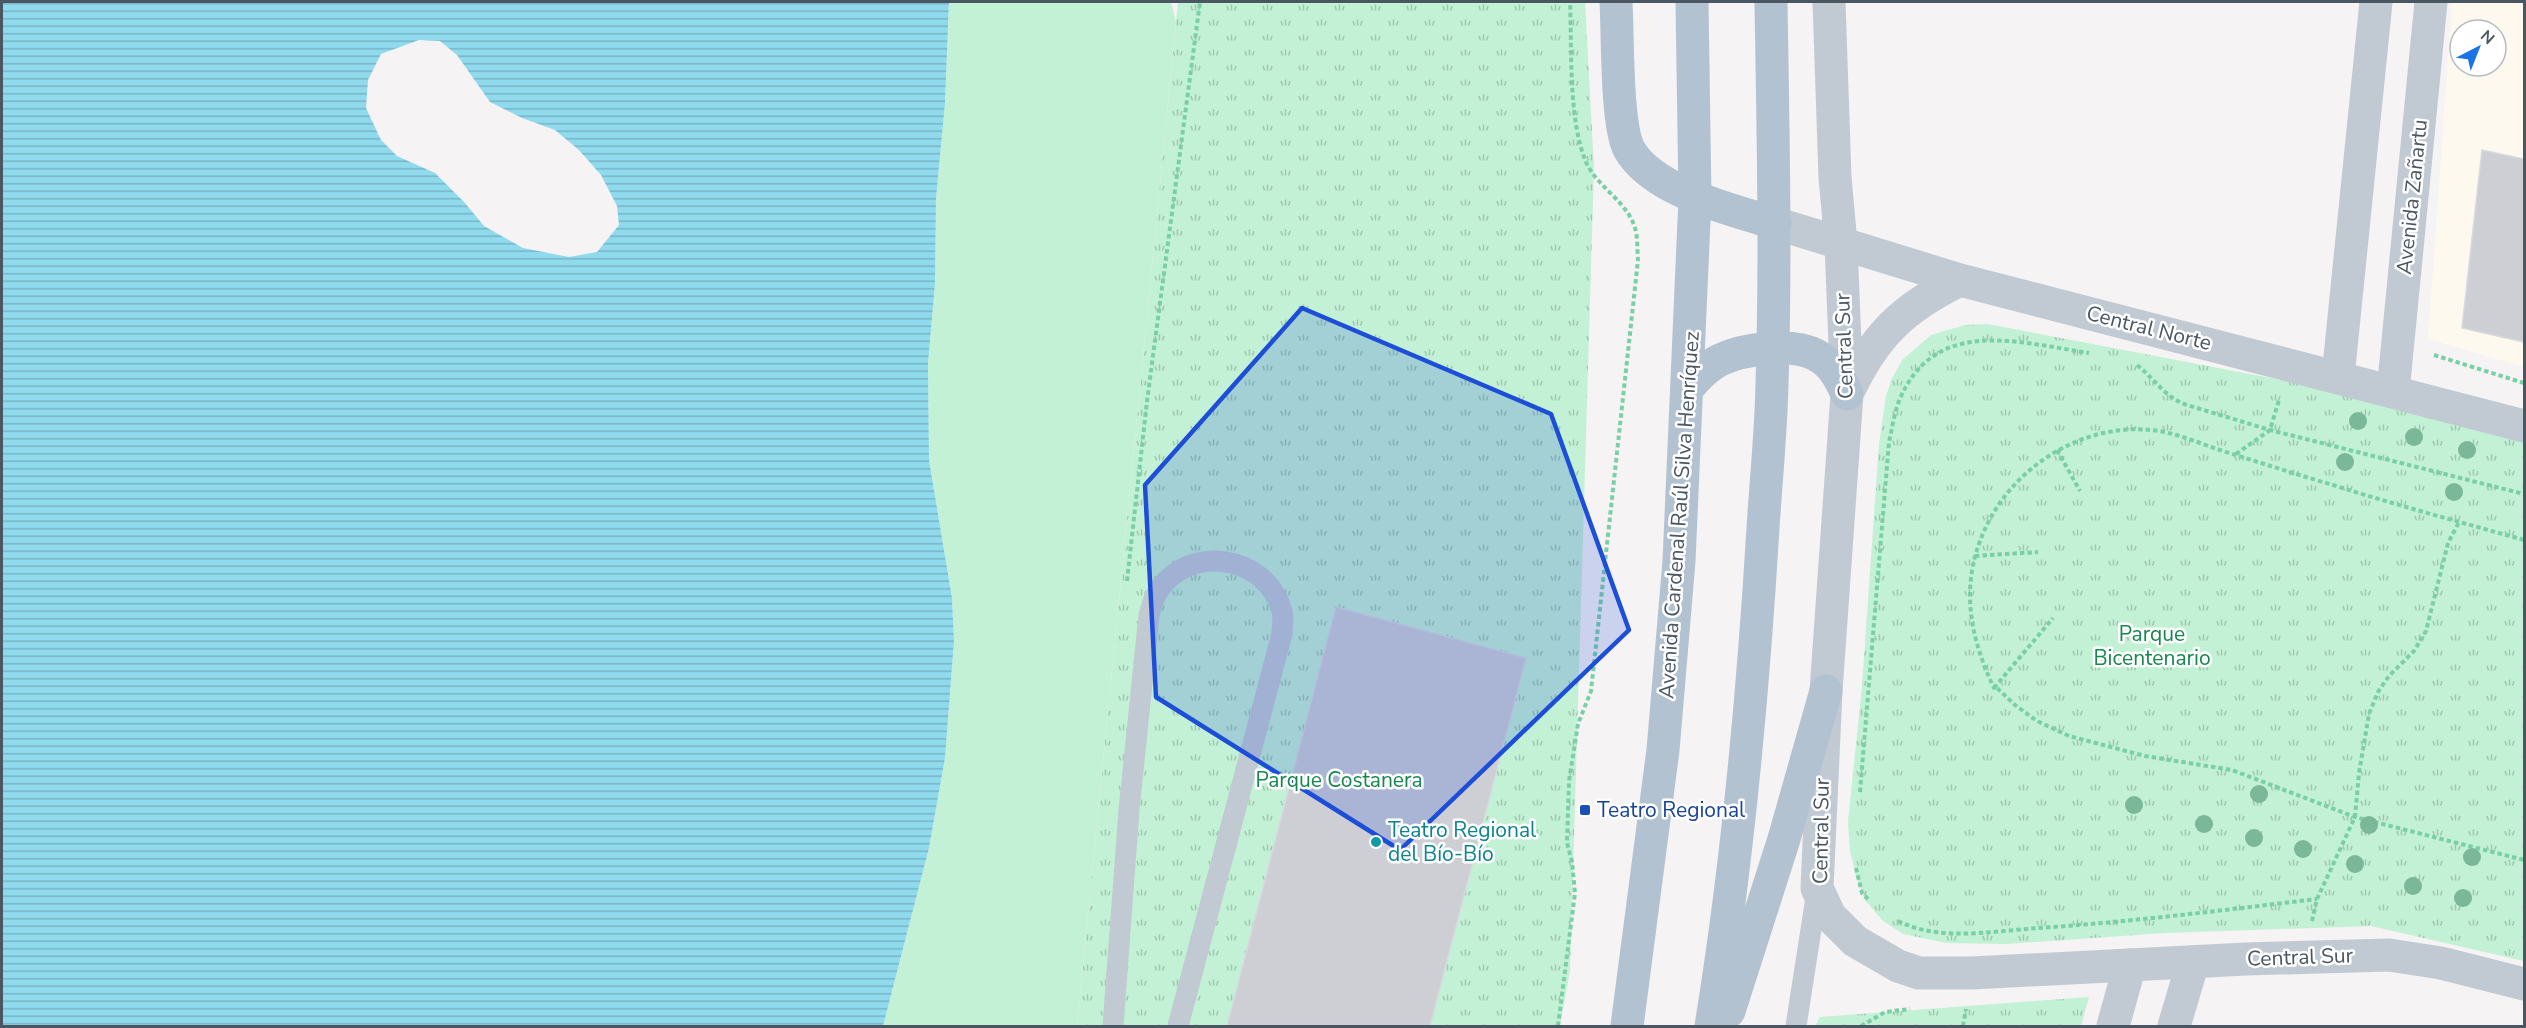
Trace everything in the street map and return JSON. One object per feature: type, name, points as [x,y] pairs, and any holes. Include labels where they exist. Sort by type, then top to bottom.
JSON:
[{"type":"main road","points":[[1616,2],[1622,114],[1629,148],[1651,172],[1695,198],[1775,223]]},
{"type":"main road","name":"Avenida Cardenal Raúl Silva Henríquez","points":[[1627,1026],[1639,947],[1673,651],[1688,388],[1695,198],[1692,2]]},
{"type":"main road","points":[[1711,1026],[1725,940],[1750,715],[1761,573],[1773,349],[1775,223],[1771,2]]},
{"type":"main road","points":[[1688,388],[1702,372],[1718,360],[1736,354],[1773,349],[1802,350],[1815,354],[1835,371],[1847,394]]},
{"type":"main road","points":[[1724,1026],[1784,839],[1826,691]]},
{"type":"street","name":"Central Sur","points":[[1829,2],[1835,177],[1847,394],[1826,691],[1817,888],[1830,916],[1855,941],[1898,966],[1919,973],[1972,973],[2390,955],[2441,963],[2524,984]]},
{"type":"street","points":[[2338,377],[2376,2]]},
{"type":"street","name":"Avenida Zañartu","points":[[2394,392],[2431,2]]},
{"type":"street","name":"Central Norte","points":[[1775,223],[1960,280],[2524,426]]},
{"type":"street","points":[[1847,394],[1871,350],[1900,317],[1932,294],[1960,280]]},
{"type":"street","points":[[2174,1026],[2193,962]]},
{"type":"street","points":[[2113,1026],[2130,965]]},
{"type":"lane","points":[[1113,1026],[1129,810],[1149,615],[1157,594],[1167,580],[1196,563],[1218,560],[1239,564],[1254,572],[1267,583],[1277,597],[1283,613],[1282,634],[1179,1026]]},
{"type":"lane","points":[[1796,1026],[1817,888]]},
{"type":"path","points":[[1127,585],[1147,401],[1200,2]]},
{"type":"path","points":[[1558,1026],[1575,893],[1572,862],[1567,843],[1569,781],[1578,724],[1591,691],[1638,260],[1635,228],[1632,221],[1594,177],[1579,138],[1574,92],[1570,2]]},
{"type":"path","points":[[1860,794],[1889,442],[1898,403],[1908,382],[1935,354],[1951,345],[1965,342],[2012,342],[2099,355]]},
{"type":"path","points":[[2430,351],[2435,357],[2524,383]]},
{"type":"path","points":[[2130,362],[2144,370],[2163,393],[2187,405],[2270,430],[2524,494]]},
{"type":"path","points":[[1994,688],[1973,637],[1969,610],[1970,583],[1975,556],[1984,530],[1997,506],[2014,484],[2034,465],[2057,450],[2083,439],[2109,432],[2164,432],[2403,508],[2524,540]]},
{"type":"path","points":[[2057,450],[2080,491]]},
{"type":"path","points":[[2303,957],[2317,899],[2355,817],[2360,764],[2369,714],[2378,692],[2389,676],[2414,651],[2426,631],[2448,543],[2459,522]]},
{"type":"path","points":[[1975,556],[2038,552]]},
{"type":"path","points":[[1994,688],[2053,618]]},
{"type":"path","points":[[1994,688],[1995,686],[2037,722],[2069,736],[2145,756],[2232,770],[2355,817],[2524,860]]},
{"type":"path","points":[[1855,861],[1862,893],[1874,907]]},
{"type":"path","points":[[1891,918],[1910,927],[1956,933],[2119,923],[2317,899]]},
{"type":"highlighted area","points":[[1302,308],[1551,414],[1629,630],[1400,850],[1156,697],[1145,485]]},
{"type":"shaded area","points":[[2452,2],[2524,2],[2524,367],[2428,339],[2448,58],[2448,78],[2508,78],[2508,18],[2451,18]]},
{"type":"green space","points":[[949,2],[1171,2],[1176,22],[1077,1026],[883,1026],[929,848],[945,758],[954,641],[952,598],[929,460],[928,364],[935,284],[936,199],[945,103]]},
{"type":"green space","name":"Parque Costanera","points":[[1178,2],[1585,2],[1594,168],[1570,971],[1560,1026],[1077,1026]]},
{"type":"green space","name":"Parque Bicentenario","points":[[1988,324],[2329,389],[2524,440],[2524,961],[2371,926],[2165,933],[2006,944],[1946,943],[1903,934],[1883,921],[1865,900],[1850,851],[1848,822],[1862,686],[1879,444],[1886,396],[1892,378],[1903,359],[1931,335],[1965,325]]},
{"type":"green space","points":[[2089,997],[2081,1026],[1815,1026],[1820,1017]]},
{"type":"water","points":[[2,2],[949,2],[945,103],[936,199],[935,284],[928,364],[929,460],[952,598],[954,641],[945,758],[929,848],[883,1026],[2,1026]],"holes":[[[419,40],[440,41],[457,55],[490,102],[522,118],[555,130],[579,150],[601,175],[617,206],[619,225],[597,252],[569,257],[523,248],[484,226],[435,173],[397,156],[381,140],[366,108],[368,80],[381,54]]]},
{"type":"building","points":[[2482,150],[2524,159],[2524,342],[2462,328]]},
{"type":"building","name":"Teatro Regional del Bío-Bío","points":[[1336,607],[1526,658],[1430,1026],[1227,1026]]},
{"type":"place","name":"Teatro Regional","points":[[1585,810]]},
{"type":"place","name":"Teatro Regional del Bío-Bío","points":[[1376,842]]}]
